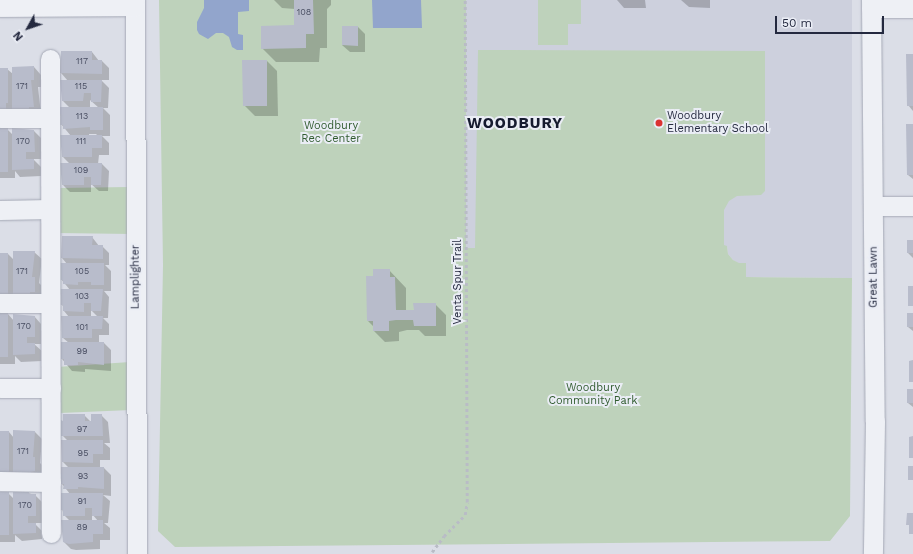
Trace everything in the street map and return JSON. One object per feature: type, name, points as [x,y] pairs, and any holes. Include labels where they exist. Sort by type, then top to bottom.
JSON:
[{"type":"street","points":[[0,7],[135,3]]},
{"type":"street","name":"Lamplighter","points":[[135,3],[137,554]]},
{"type":"street","points":[[872,4],[913,8]]},
{"type":"street","name":"Great Lawn","points":[[872,4],[875,421],[873,554]]},
{"type":"street","points":[[50,59],[51,533]]},
{"type":"street","points":[[0,118],[50,118]]},
{"type":"street","points":[[874,206],[913,206]]},
{"type":"street","points":[[0,210],[50,209]]},
{"type":"street","points":[[0,303],[50,303]]},
{"type":"street","points":[[0,388],[50,388]]},
{"type":"street","points":[[0,481],[51,482]]},
{"type":"path","name":"Venta Spur Trail","points":[[432,552],[444,536],[465,515],[467,502],[465,0]]},
{"type":"shaded area","name":"Woodbury Elementary School","points":[[466,0],[852,0],[852,278],[746,277],[739,264],[728,254],[727,246],[466,248]]},
{"type":"green space","points":[[159,0],[466,0],[466,248],[475,248],[478,50],[765,51],[765,191],[761,195],[737,196],[729,201],[724,210],[724,245],[727,246],[728,254],[733,260],[739,263],[746,263],[746,277],[852,278],[850,516],[830,541],[175,547],[158,531],[163,265]]},
{"type":"green space","points":[[538,0],[581,0],[581,24],[568,24],[568,45],[538,45]]},
{"type":"green space","points":[[129,187],[131,234],[57,233],[58,188]]},
{"type":"green space","points":[[130,362],[131,410],[60,413],[57,367]]},
{"type":"water","points":[[204,0],[249,0],[249,11],[238,12],[238,34],[243,35],[243,50],[237,50],[232,47],[229,37],[223,33],[216,33],[208,39],[199,34],[197,30],[197,22],[204,8]]},
{"type":"water","points":[[372,0],[421,0],[422,28],[373,28]]},
{"type":"building","points":[[294,0],[313,0],[314,34],[306,34],[306,48],[261,49],[261,26],[294,25]]},
{"type":"building","points":[[342,26],[358,26],[358,46],[342,45]]},
{"type":"building","points":[[61,51],[92,51],[92,60],[102,60],[102,74],[60,73]]},
{"type":"building","points":[[906,54],[913,54],[913,106],[907,106]]},
{"type":"building","points":[[242,60],[267,60],[267,106],[243,106]]},
{"type":"building","points":[[34,66],[34,80],[31,80],[34,107],[29,107],[29,110],[12,110],[12,67]]},
{"type":"building","points":[[0,68],[8,68],[8,103],[6,103],[6,110],[0,110]]},
{"type":"building","points":[[60,80],[102,80],[101,102],[91,102],[91,93],[84,93],[83,101],[62,101]]},
{"type":"building","points":[[60,107],[103,107],[103,130],[90,130],[90,127],[63,129],[63,125],[60,125]]},
{"type":"building","points":[[906,124],[913,124],[913,175],[907,175]]},
{"type":"building","points":[[0,128],[8,128],[8,172],[0,172]]},
{"type":"building","points":[[12,128],[34,130],[35,152],[26,152],[26,159],[34,159],[34,169],[12,170]]},
{"type":"building","points":[[60,135],[102,135],[102,148],[92,148],[92,157],[62,157]]},
{"type":"building","points":[[60,163],[102,163],[101,185],[91,185],[91,177],[84,177],[84,185],[62,185]]},
{"type":"building","points":[[62,236],[93,236],[92,245],[103,245],[103,259],[61,258]]},
{"type":"building","points":[[907,240],[913,240],[913,253],[907,253]]},
{"type":"building","points":[[13,251],[35,251],[32,277],[35,277],[35,292],[30,292],[30,295],[13,295]]},
{"type":"building","points":[[0,253],[8,253],[8,295],[0,295]]},
{"type":"building","points":[[60,263],[104,263],[104,285],[91,285],[91,282],[78,282],[78,285],[63,284],[63,280],[60,280]]},
{"type":"building","points":[[373,269],[390,269],[390,277],[395,277],[396,310],[414,310],[413,303],[436,303],[436,326],[414,326],[413,320],[396,320],[389,321],[389,331],[373,331],[373,321],[367,321],[366,276],[373,276]]},
{"type":"building","points":[[908,286],[913,286],[913,306],[908,306]]},
{"type":"building","points":[[60,289],[103,289],[101,311],[91,311],[91,303],[84,303],[84,312],[63,311],[63,305],[60,305]]},
{"type":"building","points":[[0,313],[8,313],[8,357],[0,357]]},
{"type":"building","points":[[907,313],[913,313],[913,327],[907,327]]},
{"type":"building","points":[[13,314],[35,316],[35,337],[27,337],[27,343],[35,343],[35,354],[13,355]]},
{"type":"building","points":[[61,316],[103,316],[102,329],[92,329],[92,338],[62,338]]},
{"type":"building","points":[[61,342],[104,342],[104,365],[78,362],[78,365],[64,365],[64,359],[61,359]]},
{"type":"building","points":[[913,360],[913,382],[909,382],[909,361]]},
{"type":"building","points":[[907,389],[913,389],[913,403],[907,403]]},
{"type":"building","points":[[63,414],[85,414],[85,421],[91,421],[91,414],[102,414],[103,436],[61,436],[61,420],[63,421]]},
{"type":"building","points":[[13,430],[35,431],[33,457],[35,457],[35,471],[31,472],[31,474],[13,474]]},
{"type":"building","points":[[0,431],[9,431],[9,474],[0,474]]},
{"type":"building","points":[[913,436],[913,458],[909,458],[909,437]]},
{"type":"building","points":[[61,440],[103,440],[103,454],[93,454],[93,463],[62,462]]},
{"type":"building","points":[[908,466],[913,466],[913,480],[908,480]]},
{"type":"building","points":[[61,467],[104,467],[104,489],[78,487],[78,489],[63,489],[64,484],[61,484]]},
{"type":"building","points":[[0,492],[9,492],[9,535],[0,535]]},
{"type":"building","points":[[13,492],[29,492],[29,494],[36,494],[36,516],[28,516],[28,523],[36,523],[36,533],[13,534]]},
{"type":"building","points":[[61,493],[103,493],[102,516],[92,516],[92,508],[85,508],[85,516],[63,516],[63,510],[61,510]]},
{"type":"building","points":[[907,513],[913,513],[913,534],[909,534],[909,525],[906,525]]},
{"type":"building","points":[[61,520],[103,520],[103,534],[93,534],[93,542],[69,544],[63,542]]},
{"type":"place","name":"Woodbury Elementary School","points":[[659,123]]},
{"type":"district","name":"WOODBURY","points":[[515,124]]},
{"type":"park label","name":"Woodbury Rec Center","points":[[331,133]]},
{"type":"park label","name":"Woodbury Community Park","points":[[593,395]]}]
